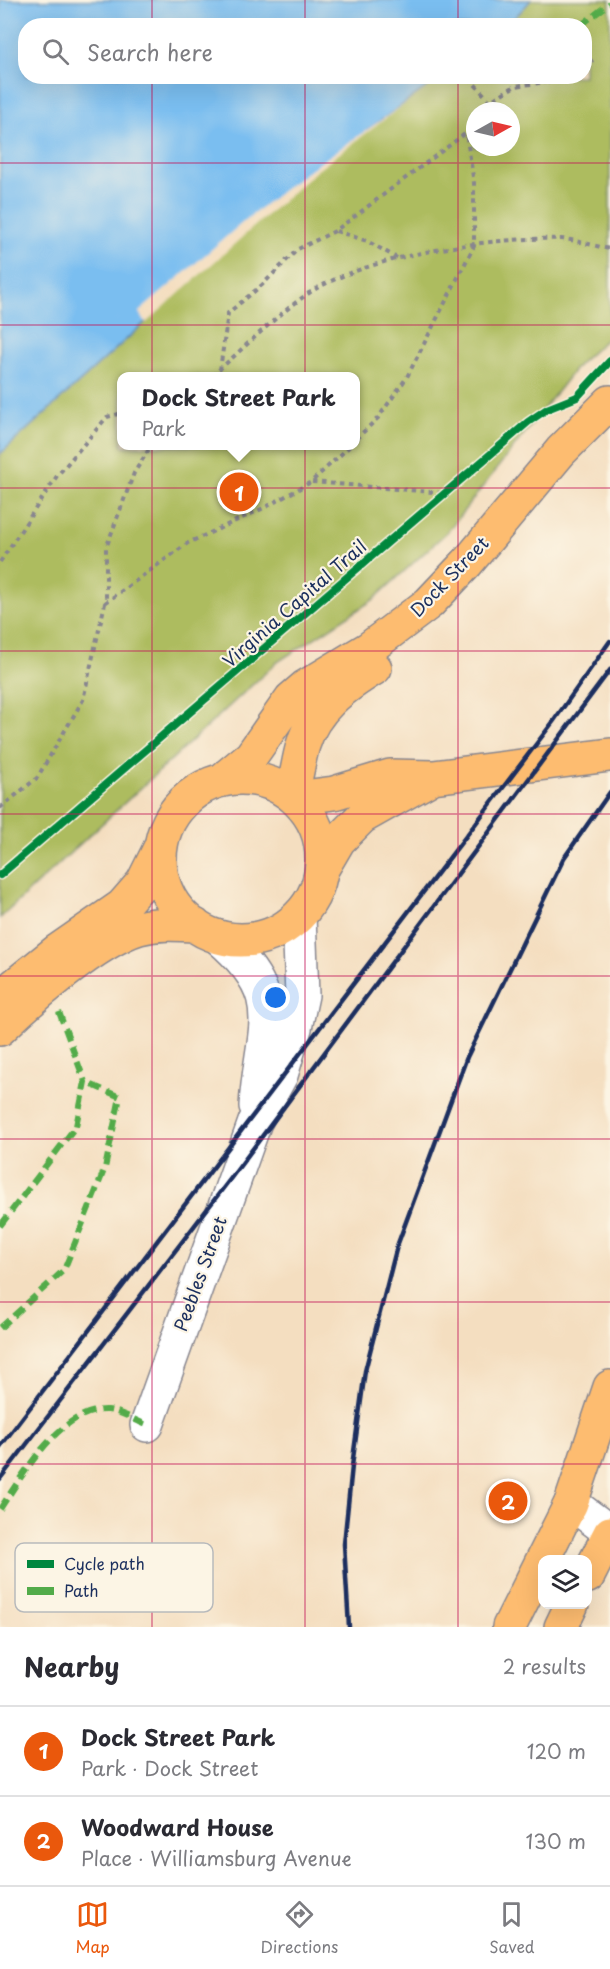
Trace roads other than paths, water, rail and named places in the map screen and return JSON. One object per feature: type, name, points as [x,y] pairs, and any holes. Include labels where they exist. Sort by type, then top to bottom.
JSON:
[{"type":"main road","name":"Dock Street","points":[[222,780],[251,756],[291,699],[304,687],[368,649],[429,603],[468,563],[561,451],[610,402]]},
{"type":"main road","name":"Dock Street","points":[[293,797],[303,744],[319,713],[342,690],[412,643],[464,597],[573,465],[610,407]]},
{"type":"main road","points":[[293,797],[334,793],[390,776],[433,777],[610,755]]},
{"type":"main road","points":[[0,1029],[40,992],[121,935],[152,925],[207,931],[240,940],[261,938],[282,929],[299,916],[316,889],[322,868],[339,840],[362,817],[433,777]]},
{"type":"main road","points":[[0,997],[57,951],[122,906],[143,882],[176,811],[204,786],[222,780],[253,778],[268,782],[293,797],[314,823],[322,853],[322,868]]},
{"type":"main road","points":[[161,846],[164,882],[171,898],[181,913],[207,931]]},
{"type":"main road","points":[[509,1627],[571,1503],[610,1387]]},
{"type":"main road","points":[[592,1568],[610,1532]]},
{"type":"main road","points":[[561,1627],[570,1609]]},
{"type":"street","name":"Peebles Street","points":[[147,1425],[255,1122],[281,1075],[296,1028],[302,995],[299,916]]},
{"type":"street","name":"Peebles Street","points":[[207,931],[239,955],[250,969],[265,1003],[267,1037],[258,1070],[255,1122]]},
{"type":"street","points":[[571,1503],[610,1532]]},
{"type":"water","points":[[0,0],[531,0],[514,18],[18,18],[18,84],[430,84],[313,170],[0,454]]},
{"type":"railway","points":[[0,1447],[553,722],[610,641]]},
{"type":"railway","points":[[0,1479],[231,1178],[610,670]]},
{"type":"railway","points":[[349,1627],[344,1544],[352,1466],[365,1371],[397,1246],[467,1057],[564,858],[610,792]]},
{"type":"place","name":"Dock Street Park","points":[[239,492]]},
{"type":"place","name":"Woodward House","points":[[508,1501]]}]
